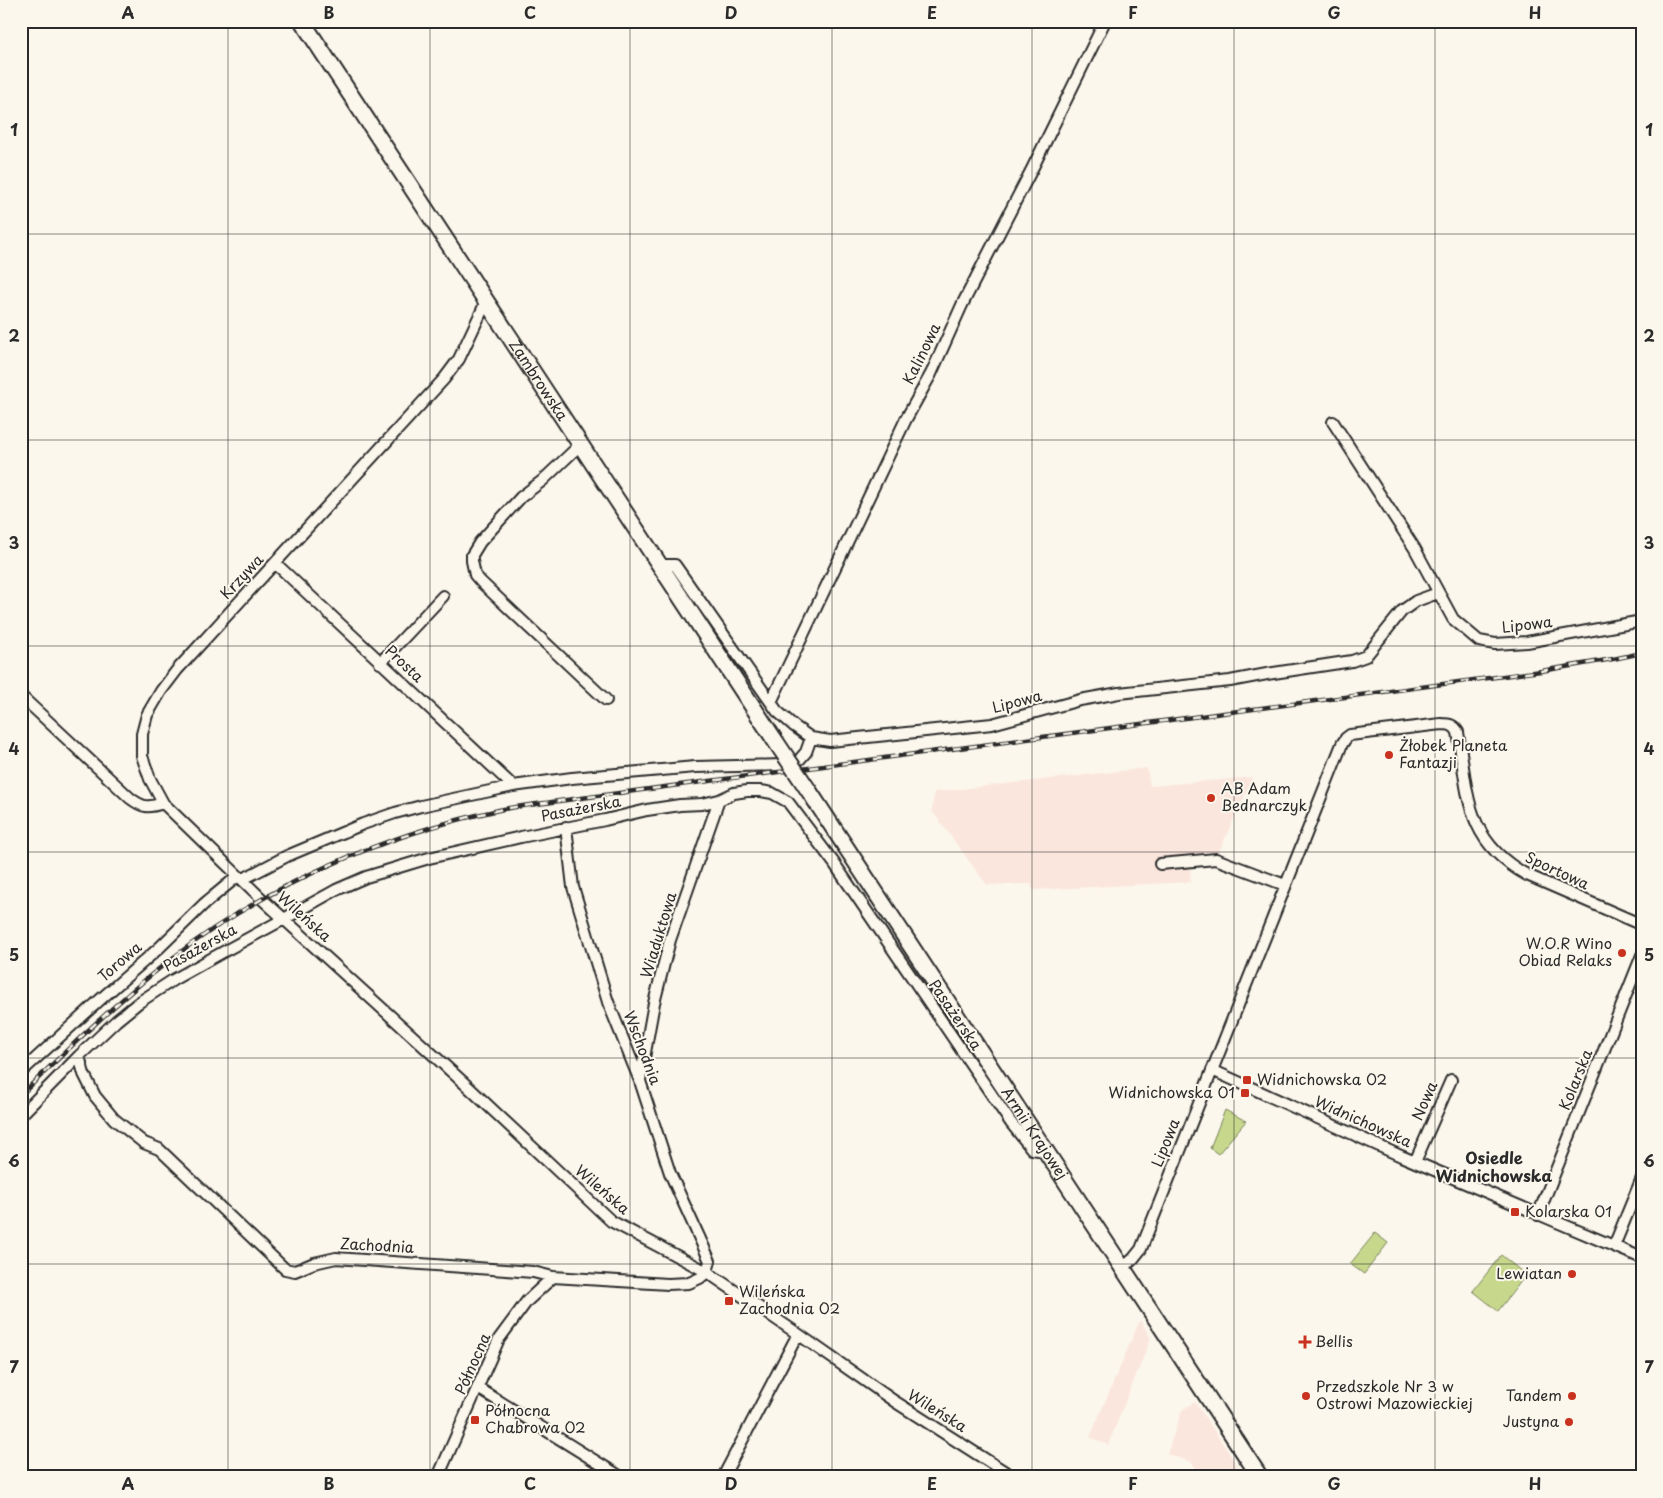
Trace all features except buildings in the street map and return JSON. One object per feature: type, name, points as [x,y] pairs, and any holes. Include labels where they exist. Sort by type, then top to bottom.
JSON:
[{"type":"main road","name":"Zambrowska","points":[[302,21],[774,739]]},
{"type":"main road","name":"Armii Krajowej","points":[[774,739],[1260,1477]]},
{"type":"street","name":"Kalinowa","points":[[771,702],[906,419],[931,374],[962,305],[1105,21]]},
{"type":"street","name":"Krzywa","points":[[241,878],[163,803],[150,779],[142,756],[142,734],[147,715],[161,691],[177,670],[444,379],[459,359],[486,302]]},
{"type":"street","name":"Lipowa","points":[[1333,422],[1415,549],[1453,619],[1479,641],[1495,644],[1526,642],[1642,621]]},
{"type":"street","points":[[580,445],[542,481],[529,490],[480,542],[472,556],[472,567],[480,582],[606,700]]},
{"type":"street","name":"Prosta","points":[[275,563],[513,786]]},
{"type":"street","points":[[659,565],[675,565],[777,711],[811,738]]},
{"type":"street","name":"Lipowa","points":[[811,738],[830,741],[992,724],[1080,700],[1119,693],[1230,681],[1352,661],[1366,656],[1402,610],[1416,601],[1438,593]]},
{"type":"street","points":[[380,663],[443,596]]},
{"type":"street","points":[[21,696],[130,798],[138,804],[150,807],[163,803]]},
{"type":"street","name":"Sportowa","points":[[1346,738],[1350,735],[1441,724],[1455,726],[1458,732],[1471,808],[1477,827],[1496,853],[1526,875],[1642,925]]},
{"type":"street","name":"Torowa","points":[[21,1072],[159,948],[204,904],[241,878],[287,856],[395,813],[513,786],[572,778],[695,767],[785,765],[800,759],[806,752],[811,738]]},
{"type":"street","name":"Lipowa","points":[[1123,1268],[1141,1249],[1346,738]]},
{"type":"street","name":"Pasażerska","points":[[21,1115],[116,1021],[145,998],[181,975],[336,890],[366,877],[429,858],[647,810],[719,800],[734,793],[761,791],[772,793],[788,802],[834,863],[1011,1124],[1032,1149],[1045,1151]]},
{"type":"street","name":"Wiaduktowa","points":[[640,1081],[652,1011],[670,940],[719,800]]},
{"type":"street","name":"Wschodnia","points":[[566,827],[573,887],[608,1002],[640,1081],[670,1173],[710,1261],[707,1272]]},
{"type":"street","points":[[1160,864],[1216,859],[1286,885]]},
{"type":"street","name":"Wileńska","points":[[241,878],[611,1221],[707,1272],[894,1401],[1007,1475]]},
{"type":"street","name":"Kolarska","points":[[1538,1215],[1642,955]]},
{"type":"street","name":"Zachodnia","points":[[79,1056],[84,1074],[95,1096],[114,1119],[144,1143],[159,1149],[285,1269],[295,1270],[336,1258],[533,1272],[553,1277],[668,1284],[689,1282],[700,1278],[707,1272]]},
{"type":"street","name":"Widnichowska","points":[[1212,1070],[1415,1162],[1642,1258]]},
{"type":"street","name":"Nowa","points":[[1415,1162],[1451,1080]]},
{"type":"street","points":[[1614,1246],[1642,1178]]},
{"type":"street","name":"Północna","points":[[438,1477],[499,1339],[527,1301],[553,1277]]},
{"type":"street","points":[[723,1477],[798,1334]]},
{"type":"street","points":[[478,1388],[621,1477]]},
{"type":"shaded area","points":[[1147,768],[1150,786],[1253,777],[1218,854],[1207,852],[1190,868],[1191,882],[1033,890],[1031,884],[987,885],[932,811],[934,792]]},
{"type":"shaded area","points":[[1140,1320],[1151,1338],[1108,1445],[1090,1437]]},
{"type":"shaded area","points":[[1195,1402],[1245,1477],[1201,1477],[1191,1462],[1167,1454],[1182,1410]]},
{"type":"green space","points":[[1225,1110],[1246,1121],[1218,1154],[1210,1148]]},
{"type":"green space","points":[[1375,1233],[1388,1243],[1364,1274],[1350,1264]]},
{"type":"green space","points":[[1501,1255],[1526,1275],[1498,1311],[1473,1291]]},
{"type":"railway","points":[[21,1095],[94,1025],[150,976],[207,933],[245,909],[326,867],[369,849],[455,821],[521,806],[1541,671],[1642,653]]},
{"type":"place","name":"Żłobek Planeta Fantazji","points":[[1389,755]]},
{"type":"place","name":"AB Adam Bednarczyk","points":[[1211,798]]},
{"type":"place","name":"W.O.R Wino Obiad Relaks","points":[[1622,953]]},
{"type":"place","name":"Widnichowska 02","points":[[1247,1080]]},
{"type":"place","name":"Widnichowska 01","points":[[1245,1093]]},
{"type":"place","name":"Kolarska 01","points":[[1515,1212]]},
{"type":"place","name":"Lewiatan","points":[[1572,1274]]},
{"type":"place","name":"Wileńska Zachodnia 02","points":[[729,1301]]},
{"type":"place","name":"Bellis","points":[[1305,1342]]},
{"type":"place","name":"Przedszkole Nr 3 w Ostrowi Mazowieckiej","points":[[1306,1396]]},
{"type":"place","name":"Tandem","points":[[1572,1396]]},
{"type":"place","name":"Północna Chabrowa 02","points":[[475,1420]]},
{"type":"place","name":"Justyna","points":[[1569,1422]]},
{"type":"district","name":"Osiedle Widnichowska","points":[[1494,1167]]}]
